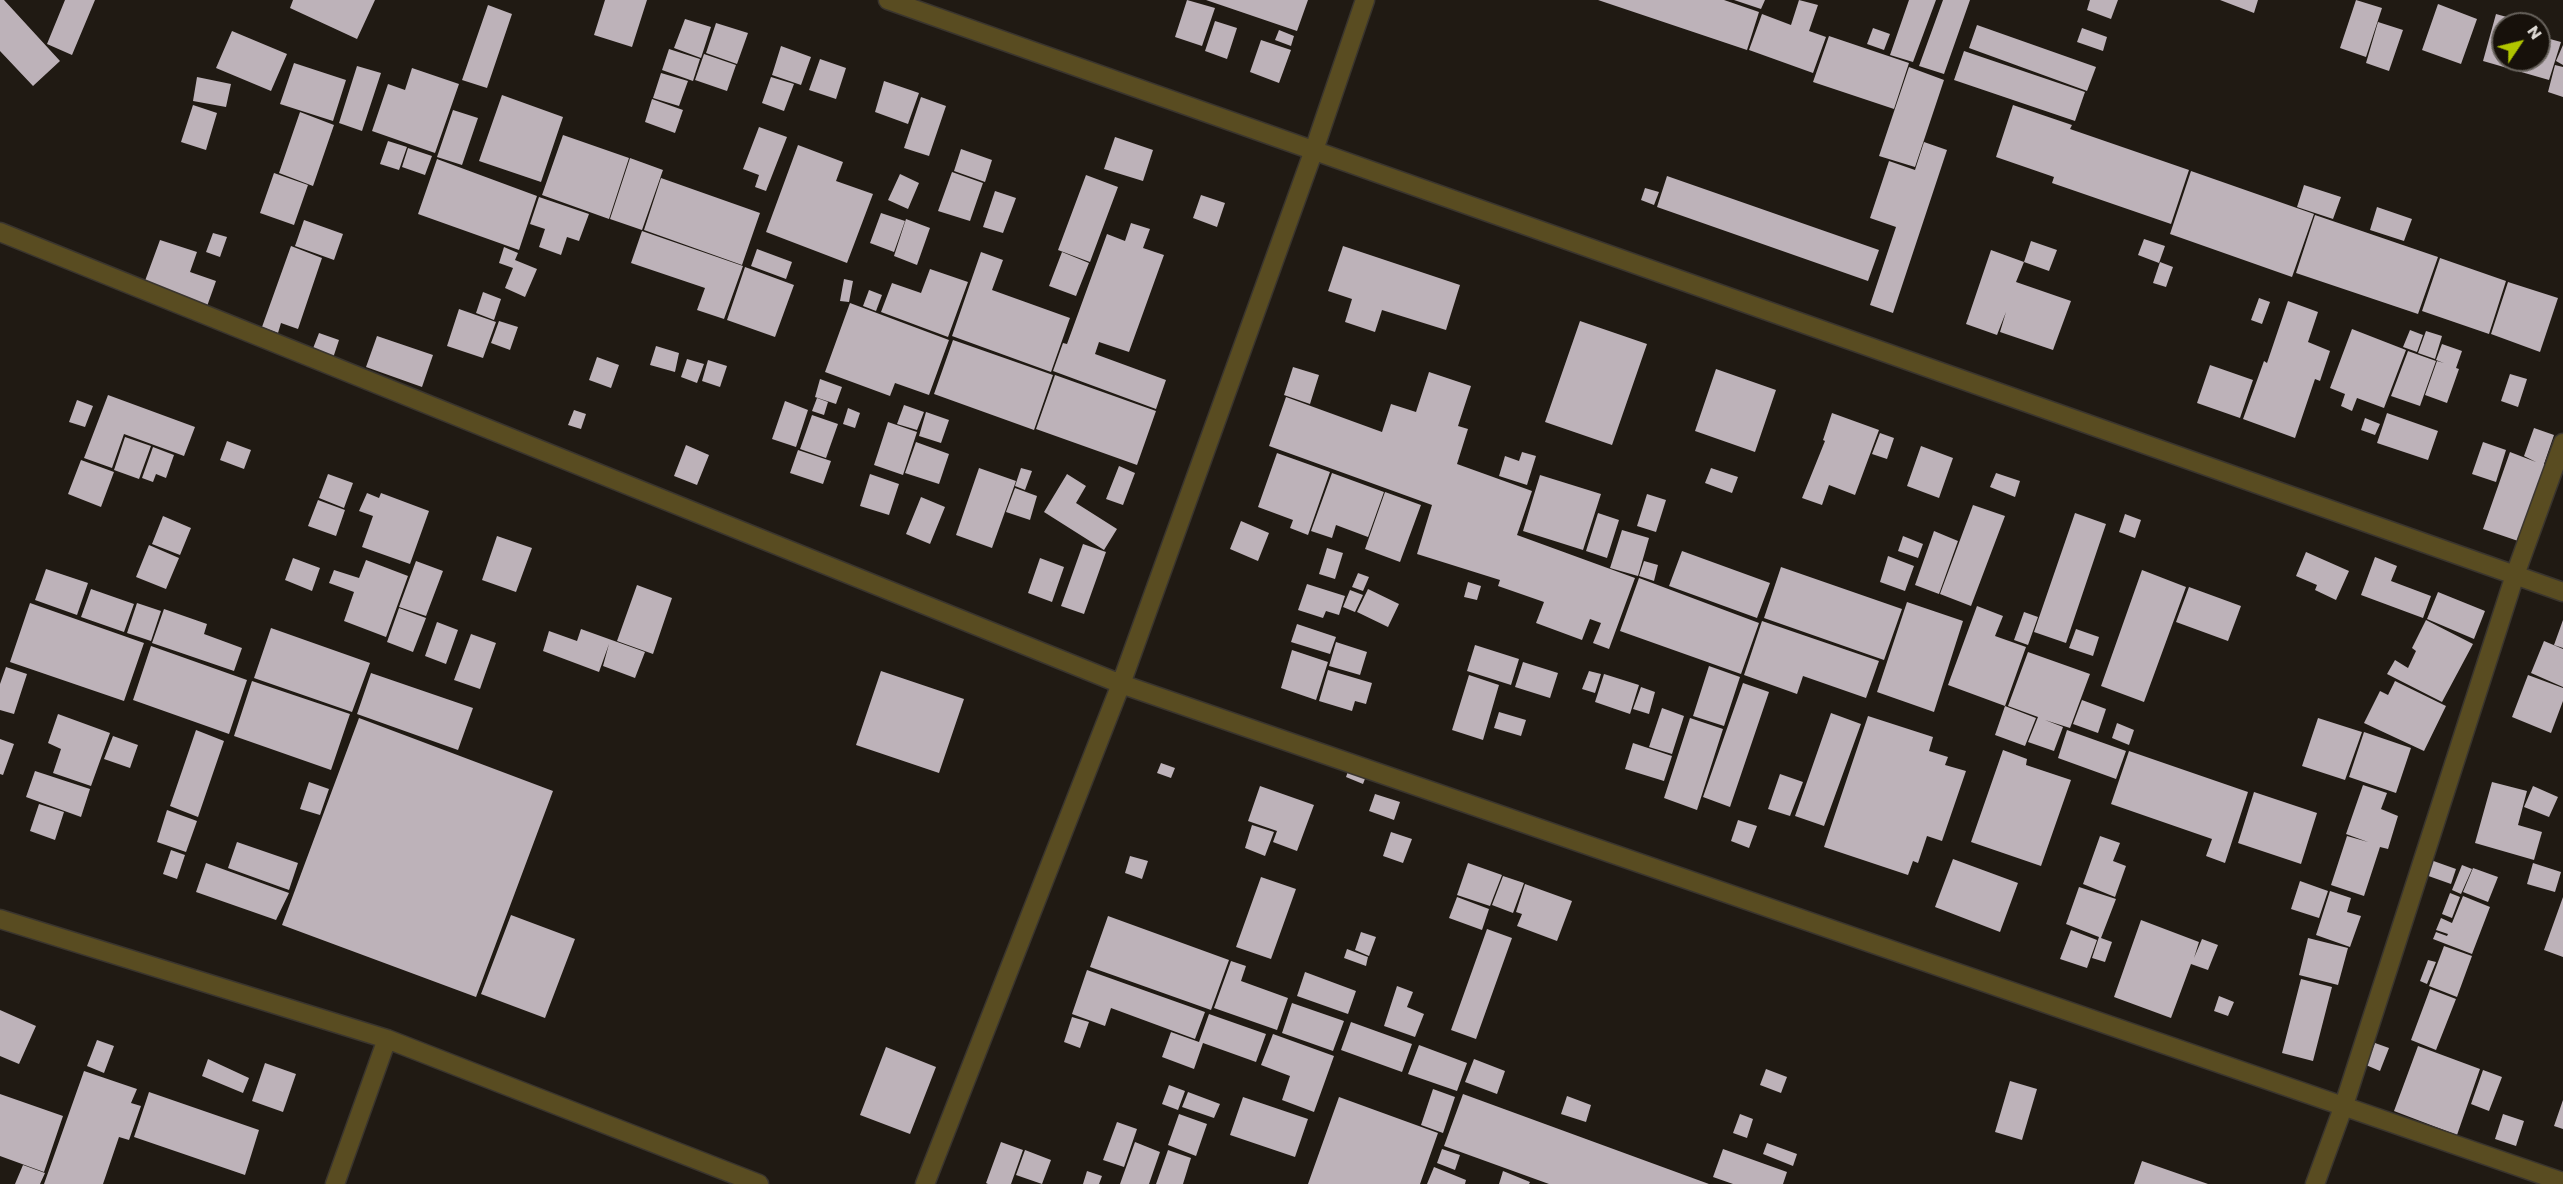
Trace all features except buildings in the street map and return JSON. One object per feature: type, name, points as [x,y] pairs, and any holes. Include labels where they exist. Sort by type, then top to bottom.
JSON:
[{"type":"street","points":[[888,0],[2563,592]]},
{"type":"street","points":[[925,1184],[1121,684],[1314,150],[1365,0]]},
{"type":"street","points":[[0,232],[1121,684],[2563,1182]]},
{"type":"street","points":[[2315,1184],[2344,1105],[2515,575],[2563,443]]},
{"type":"street","points":[[0,919],[387,1039],[759,1184]]},
{"type":"street","points":[[335,1184],[387,1039]]}]
